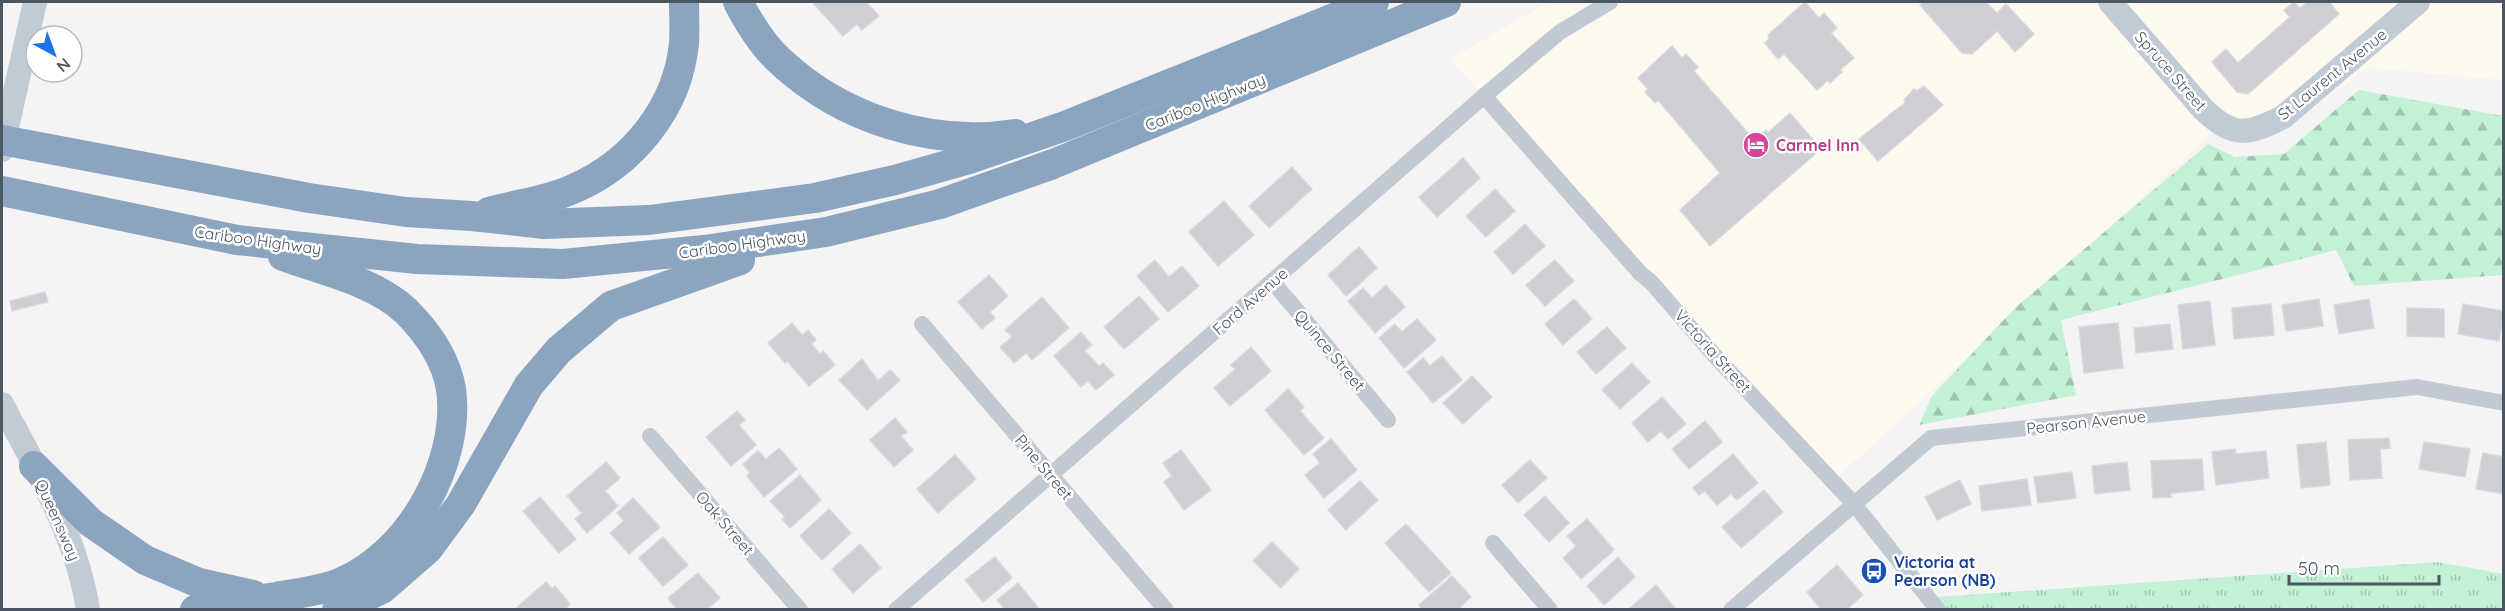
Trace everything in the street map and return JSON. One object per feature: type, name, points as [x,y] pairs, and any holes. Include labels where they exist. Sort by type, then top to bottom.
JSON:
[{"type":"highway","points":[[472,216],[551,197],[573,189],[601,175],[640,142],[673,89],[684,44],[684,2]]},
{"type":"highway","points":[[738,2],[752,28],[780,61],[818,90],[861,116],[901,128],[949,136],[1007,135],[1065,126]]},
{"type":"highway","name":"Cariboo Highway","points":[[2,140],[309,198],[406,212],[472,216],[544,225],[649,220],[815,198],[895,180],[969,159],[1065,126],[1374,2]]},
{"type":"highway","name":"Cariboo Highway","points":[[2,191],[237,240],[417,260],[563,264],[704,250],[826,232],[940,204],[1053,164],[1446,2]]},
{"type":"highway","points":[[337,609],[382,589],[428,549],[461,504],[529,385],[559,350],[611,306],[698,273],[826,232]]},
{"type":"highway","points":[[195,609],[312,591],[342,583],[372,566],[396,545],[415,520],[447,453],[452,423],[450,388],[442,360],[425,332],[405,310],[373,288],[237,240]]},
{"type":"highway","points":[[34,466],[90,522],[145,560],[199,583],[267,598]]},
{"type":"street","points":[[2,150],[34,2]]},
{"type":"street","name":"Ford Avenue","points":[[896,609],[1484,96],[1560,32],[1610,2]]},
{"type":"street","name":"Spruce Street","points":[[2110,2],[2204,110],[2218,124],[2239,133]]},
{"type":"street","name":"St Laurent Avenue","points":[[2239,133],[2262,128],[2283,117],[2418,2]]},
{"type":"street","name":"Victoria Street","points":[[1484,96],[1715,356],[1854,504],[1938,609]]},
{"type":"street","name":"Quince Street","points":[[1272,281],[1388,420]]},
{"type":"street","name":"Pine Street","points":[[922,324],[1166,609]]},
{"type":"street","name":"Pearson Avenue","points":[[1731,609],[1930,438],[2417,387],[2504,403]]},
{"type":"street","name":"Queensway","points":[[2,404],[72,546],[84,584],[88,609]]},
{"type":"street","name":"Oak Street","points":[[650,436],[800,609]]},
{"type":"street","points":[[1493,543],[1550,609]]},
{"type":"shaded area","points":[[1549,2],[2503,2],[2503,80],[2368,68],[2281,130],[2214,131],[1829,485],[1450,59]]},
{"type":"green space","points":[[2359,90],[2503,116],[2503,275],[2354,286],[2336,250],[2061,320],[2076,395],[1919,425],[1932,396],[2015,308],[2208,144],[2235,157],[2284,154]]},
{"type":"green space","points":[[2438,562],[2504,574],[2503,610],[1933,610],[1923,598]]},
{"type":"building","points":[[812,2],[866,2],[879,16],[862,30],[857,24],[843,36]]},
{"type":"building","points":[[1805,2],[1819,18],[1824,13],[1837,28],[1831,33],[1854,58],[1830,83],[1828,80],[1817,90],[1784,54],[1778,59],[1765,43],[1769,39],[1768,35]]},
{"type":"building","points":[[1923,2],[1986,2],[1997,13],[2006,4],[2034,34],[2015,52],[1997,31],[1972,54],[1962,53],[1920,5]]},
{"type":"building","points":[[2294,2],[2300,8],[2308,2],[2329,2],[2339,14],[2248,94],[2237,92],[2212,62],[2226,49],[2238,63],[2290,17],[2284,10]]},
{"type":"building","name":"Carmel Inn","points":[[1672,46],[1682,58],[1686,54],[1698,67],[1694,71],[1754,140],[1766,130],[1768,133],[1790,113],[1821,149],[1710,246],[1680,210],[1720,173],[1658,100],[1655,103],[1645,92],[1648,89],[1638,78]]},
{"type":"building","points":[[1924,86],[1943,105],[1878,161],[1859,139],[1906,102],[1904,100],[1914,89],[1917,91]]},
{"type":"building","points":[[1463,158],[1480,178],[1437,217],[1419,197]]},
{"type":"building","points":[[1292,167],[1312,189],[1269,228],[1249,206]]},
{"type":"building","points":[[1495,189],[1515,211],[1486,237],[1466,216]]},
{"type":"building","points":[[1224,201],[1254,235],[1218,266],[1189,232]]},
{"type":"building","points":[[1525,224],[1545,246],[1513,274],[1494,252]]},
{"type":"building","points":[[1359,247],[1377,268],[1346,296],[1328,275]]},
{"type":"building","points":[[1155,260],[1169,277],[1182,266],[1199,286],[1168,312],[1137,276]]},
{"type":"building","points":[[1555,260],[1574,281],[1545,306],[1526,285]]},
{"type":"building","points":[[989,275],[1008,296],[990,312],[995,318],[982,329],[958,302]]},
{"type":"building","points":[[1386,285],[1405,307],[1375,333],[1348,301],[1363,288],[1372,298]]},
{"type":"building","points":[[45,292],[48,302],[12,311],[10,301]]},
{"type":"building","points":[[1139,296],[1159,319],[1124,349],[1104,327]]},
{"type":"building","points":[[1042,297],[1069,328],[1032,360],[1026,353],[1014,363],[1000,347],[1012,337],[1005,330]]},
{"type":"building","points":[[1574,299],[1592,319],[1563,345],[1545,324]]},
{"type":"building","points":[[2319,299],[2323,326],[2286,331],[2282,305]]},
{"type":"building","points":[[2369,299],[2374,328],[2339,334],[2334,305]]},
{"type":"building","points":[[2210,301],[2215,345],[2183,349],[2178,305]]},
{"type":"building","points":[[2271,304],[2274,335],[2234,339],[2232,308]]},
{"type":"building","points":[[2463,304],[2504,311],[2499,341],[2458,334]]},
{"type":"building","points":[[2407,308],[2444,309],[2444,337],[2407,336]]},
{"type":"building","points":[[1417,319],[1436,340],[1404,368],[1379,338],[1395,324],[1402,332]]},
{"type":"building","points":[[792,323],[802,335],[808,330],[816,340],[811,344],[820,354],[823,351],[835,365],[809,386],[768,343]]},
{"type":"building","points":[[2118,323],[2123,368],[2084,373],[2079,327]]},
{"type":"building","points":[[2170,324],[2173,349],[2136,353],[2134,328]]},
{"type":"building","points":[[1607,327],[1626,348],[1596,374],[1577,352]]},
{"type":"building","points":[[1081,332],[1092,345],[1085,351],[1099,366],[1103,363],[1114,375],[1096,390],[1088,381],[1081,387],[1054,356]]},
{"type":"building","points":[[1251,347],[1271,371],[1230,406],[1214,388],[1235,369],[1231,365]]},
{"type":"building","points":[[1442,356],[1462,380],[1433,403],[1407,372],[1423,358],[1430,366]]},
{"type":"building","points":[[862,359],[878,381],[890,370],[900,380],[867,410],[839,380]]},
{"type":"building","points":[[1632,363],[1650,382],[1620,409],[1602,390]]},
{"type":"building","points":[[1472,376],[1492,397],[1463,424],[1443,403]]},
{"type":"building","points":[[1288,389],[1304,407],[1300,411],[1324,438],[1304,455],[1265,410]]},
{"type":"building","points":[[1662,397],[1686,424],[1668,439],[1661,431],[1648,442],[1632,423]]},
{"type":"building","points":[[737,411],[745,420],[739,425],[756,445],[731,466],[706,437]]},
{"type":"building","points":[[895,418],[907,432],[901,436],[913,450],[894,467],[870,440]]},
{"type":"building","points":[[1705,421],[1722,442],[1689,469],[1672,449]]},
{"type":"building","points":[[2389,438],[2390,448],[2380,449],[2382,478],[2350,480],[2348,440]]},
{"type":"building","points":[[1331,439],[1357,470],[1324,498],[1305,475],[1320,463],[1313,454]]},
{"type":"building","points":[[2326,442],[2330,485],[2301,488],[2297,445]]},
{"type":"building","points":[[2424,442],[2470,449],[2465,477],[2419,469]]},
{"type":"building","points":[[779,448],[797,469],[764,497],[747,476],[750,473],[743,464],[758,451],[766,459]]},
{"type":"building","points":[[2235,449],[2236,454],[2266,451],[2269,478],[2216,485],[2212,452]]},
{"type":"building","points":[[1181,450],[1211,490],[1184,510],[1164,482],[1172,476],[1163,463]]},
{"type":"building","points":[[2483,453],[2504,457],[2504,494],[2476,489]]},
{"type":"building","points":[[1733,454],[1758,483],[1737,500],[1731,494],[1717,505],[1705,491],[1699,495],[1693,488]]},
{"type":"building","points":[[955,455],[976,479],[938,513],[917,489]]},
{"type":"building","points":[[2202,459],[2204,490],[2171,493],[2171,497],[2153,498],[2151,461]]},
{"type":"building","points":[[1530,460],[1547,478],[1518,503],[1502,485]]},
{"type":"building","points":[[606,462],[620,478],[605,491],[618,506],[587,533],[575,519],[582,513],[567,496]]},
{"type":"building","points":[[2127,462],[2130,490],[2095,494],[2092,466]]},
{"type":"building","points":[[2072,472],[2076,498],[2038,503],[2034,477]]},
{"type":"building","points":[[800,475],[821,500],[790,528],[782,519],[785,517],[770,501]]},
{"type":"building","points":[[2027,479],[2031,505],[1982,511],[1979,486]]},
{"type":"building","points":[[1960,480],[1971,504],[1937,520],[1925,497]]},
{"type":"building","points":[[1360,481],[1378,500],[1346,530],[1328,510]]},
{"type":"building","points":[[1764,490],[1783,512],[1741,548],[1722,527]]},
{"type":"building","points":[[1545,496],[1569,523],[1549,542],[1524,515]]},
{"type":"building","points":[[540,497],[576,539],[559,553],[523,511]]},
{"type":"building","points":[[633,498],[660,527],[629,554],[610,533],[624,521],[617,513]]},
{"type":"building","points":[[829,509],[851,533],[822,560],[800,536]]},
{"type":"building","points":[[1587,519],[1614,550],[1581,579],[1563,558],[1576,546],[1567,536]]},
{"type":"building","points":[[1406,524],[1451,573],[1429,592],[1385,543]]},
{"type":"building","points":[[663,537],[688,565],[663,586],[639,558]]},
{"type":"building","points":[[1272,542],[1299,569],[1281,588],[1253,561]]},
{"type":"building","points":[[860,544],[881,568],[853,593],[832,569]]},
{"type":"building","points":[[995,557],[1012,578],[983,602],[965,580]]},
{"type":"building","points":[[1618,557],[1635,577],[1604,605],[1587,586]]},
{"type":"building","points":[[1837,565],[1863,595],[1846,610],[1822,610],[1807,592]]},
{"type":"building","points":[[698,573],[720,598],[706,610],[678,610],[668,598]]},
{"type":"building","points":[[1452,576],[1471,597],[1457,610],[1422,610],[1419,605]]},
{"type":"building","points":[[546,582],[552,589],[555,586],[570,604],[567,607],[570,610],[514,610]]},
{"type":"building","points":[[1018,583],[1040,610],[1005,610],[997,600]]},
{"type":"building","points":[[1656,585],[1675,608],[1673,610],[1628,610]]},
{"type":"place","name":"Carmel Inn","points":[[1756,145]]},
{"type":"place","name":"Victoria at Pearson (NB)","points":[[1874,571]]}]
